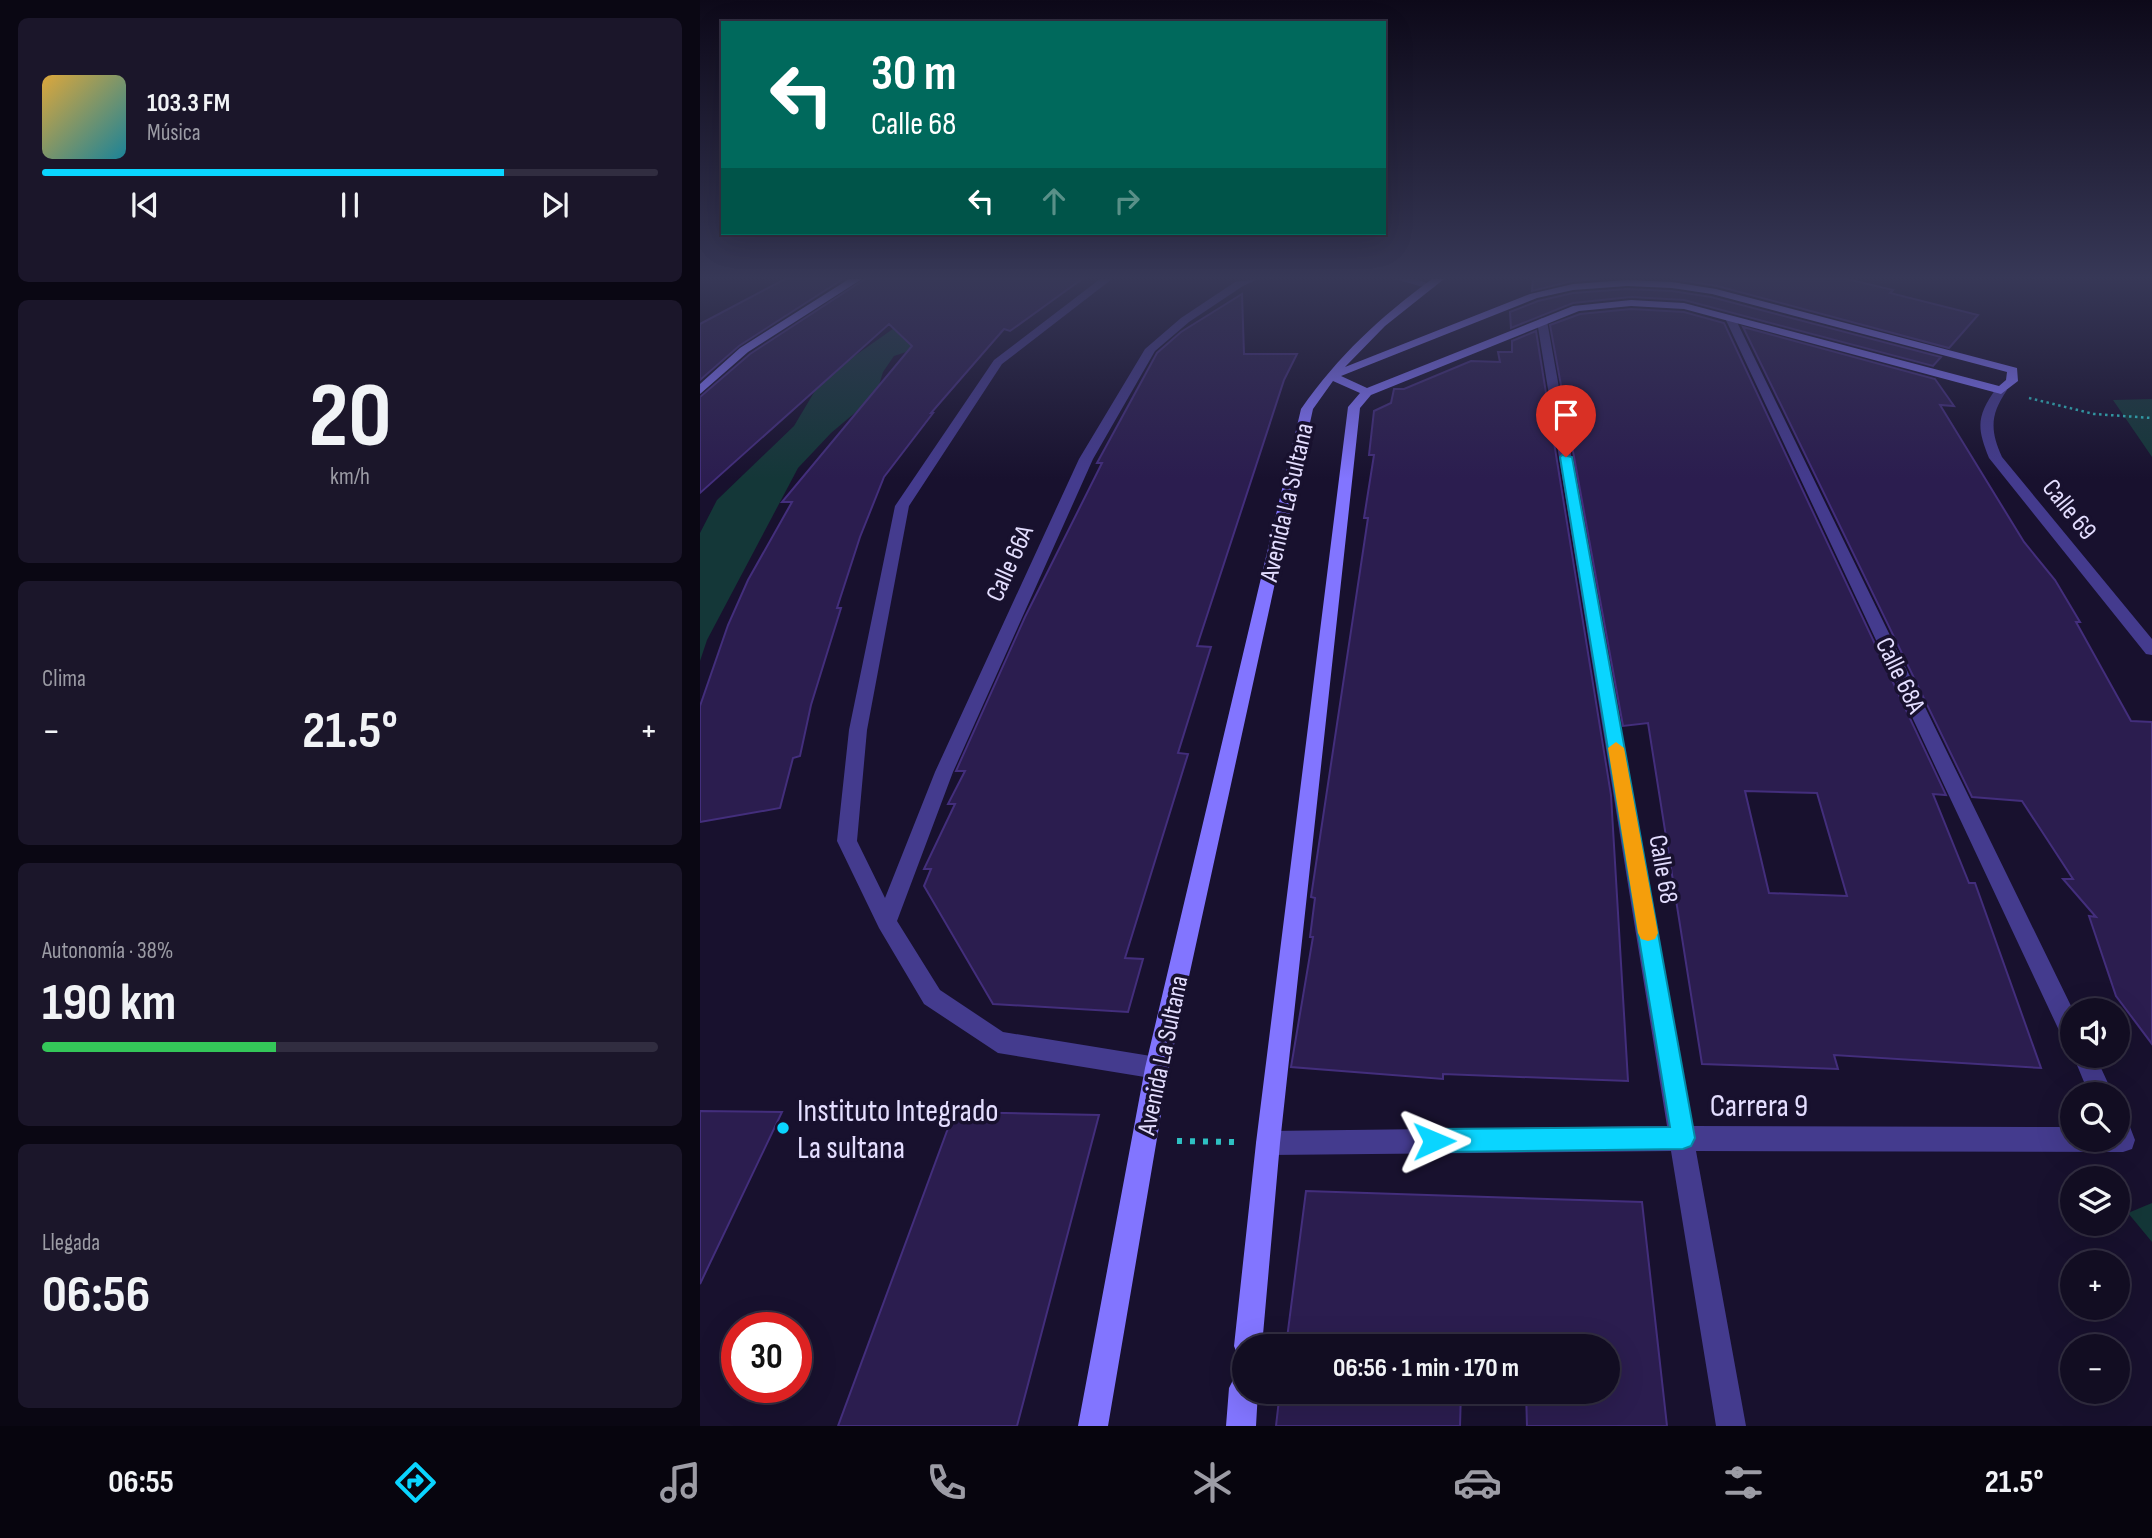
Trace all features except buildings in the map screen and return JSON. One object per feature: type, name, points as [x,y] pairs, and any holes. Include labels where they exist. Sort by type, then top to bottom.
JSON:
[{"type":"street","points":[[700,390],[750,346]]},
{"type":"street","points":[[1020,346],[998,362],[902,506],[858,730],[847,841],[886,922],[932,997],[998,1042],[1157,1068]]},
{"type":"street","name":"Calle 66A","points":[[886,922],[944,772],[1086,459],[1155,346]]},
{"type":"street","name":"Avenida La Sultana","points":[[1093,1426],[1157,1068],[1307,409],[1353,346]]},
{"type":"street","points":[[1331,376],[1408,346]]},
{"type":"street","points":[[1331,376],[1367,392],[1481,346]]},
{"type":"street","name":"Calle 68","points":[[1546,346],[1731,1426]]},
{"type":"street","name":"Calle 68A","points":[[1743,346],[2060,1008]]},
{"type":"street","points":[[1834,346],[2001,390],[2012,381],[2013,370],[1920,346]]},
{"type":"street","name":"Calle 69","points":[[2001,390],[1990,406],[1984,431],[1996,458],[2152,650]]},
{"type":"street","name":"Avenida La Sultana","points":[[1249,1334],[1268,1143],[1354,407],[1367,392]]},
{"type":"street","name":"Carrera 9","points":[[1268,1143],[2060,1135]]},
{"type":"street","points":[[1241,1426],[1243,1404]]},
{"type":"path","points":[[2001,390],[2094,414],[2152,418]]},
{"type":"path","points":[[1144,1141],[1268,1143]]},
{"type":"green space","points":[[869,346],[925,346],[894,356],[883,372],[876,395],[831,433],[798,468],[707,640],[700,661],[700,533],[717,500],[794,426],[822,379]]},
{"type":"green space","points":[[2152,399],[2152,457],[2113,400]]},
{"type":"green space","points":[[2152,1203],[2152,1242],[2130,1215],[2130,1212]]},
{"type":"slow traffic","points":[[1616,748],[1648,933]]},
{"type":"place","name":"Instituto Integrado La sultana","points":[[783,1128]]},
{"type":"route","points":[[1434,1141],[1683,1138],[1566,457]]}]
